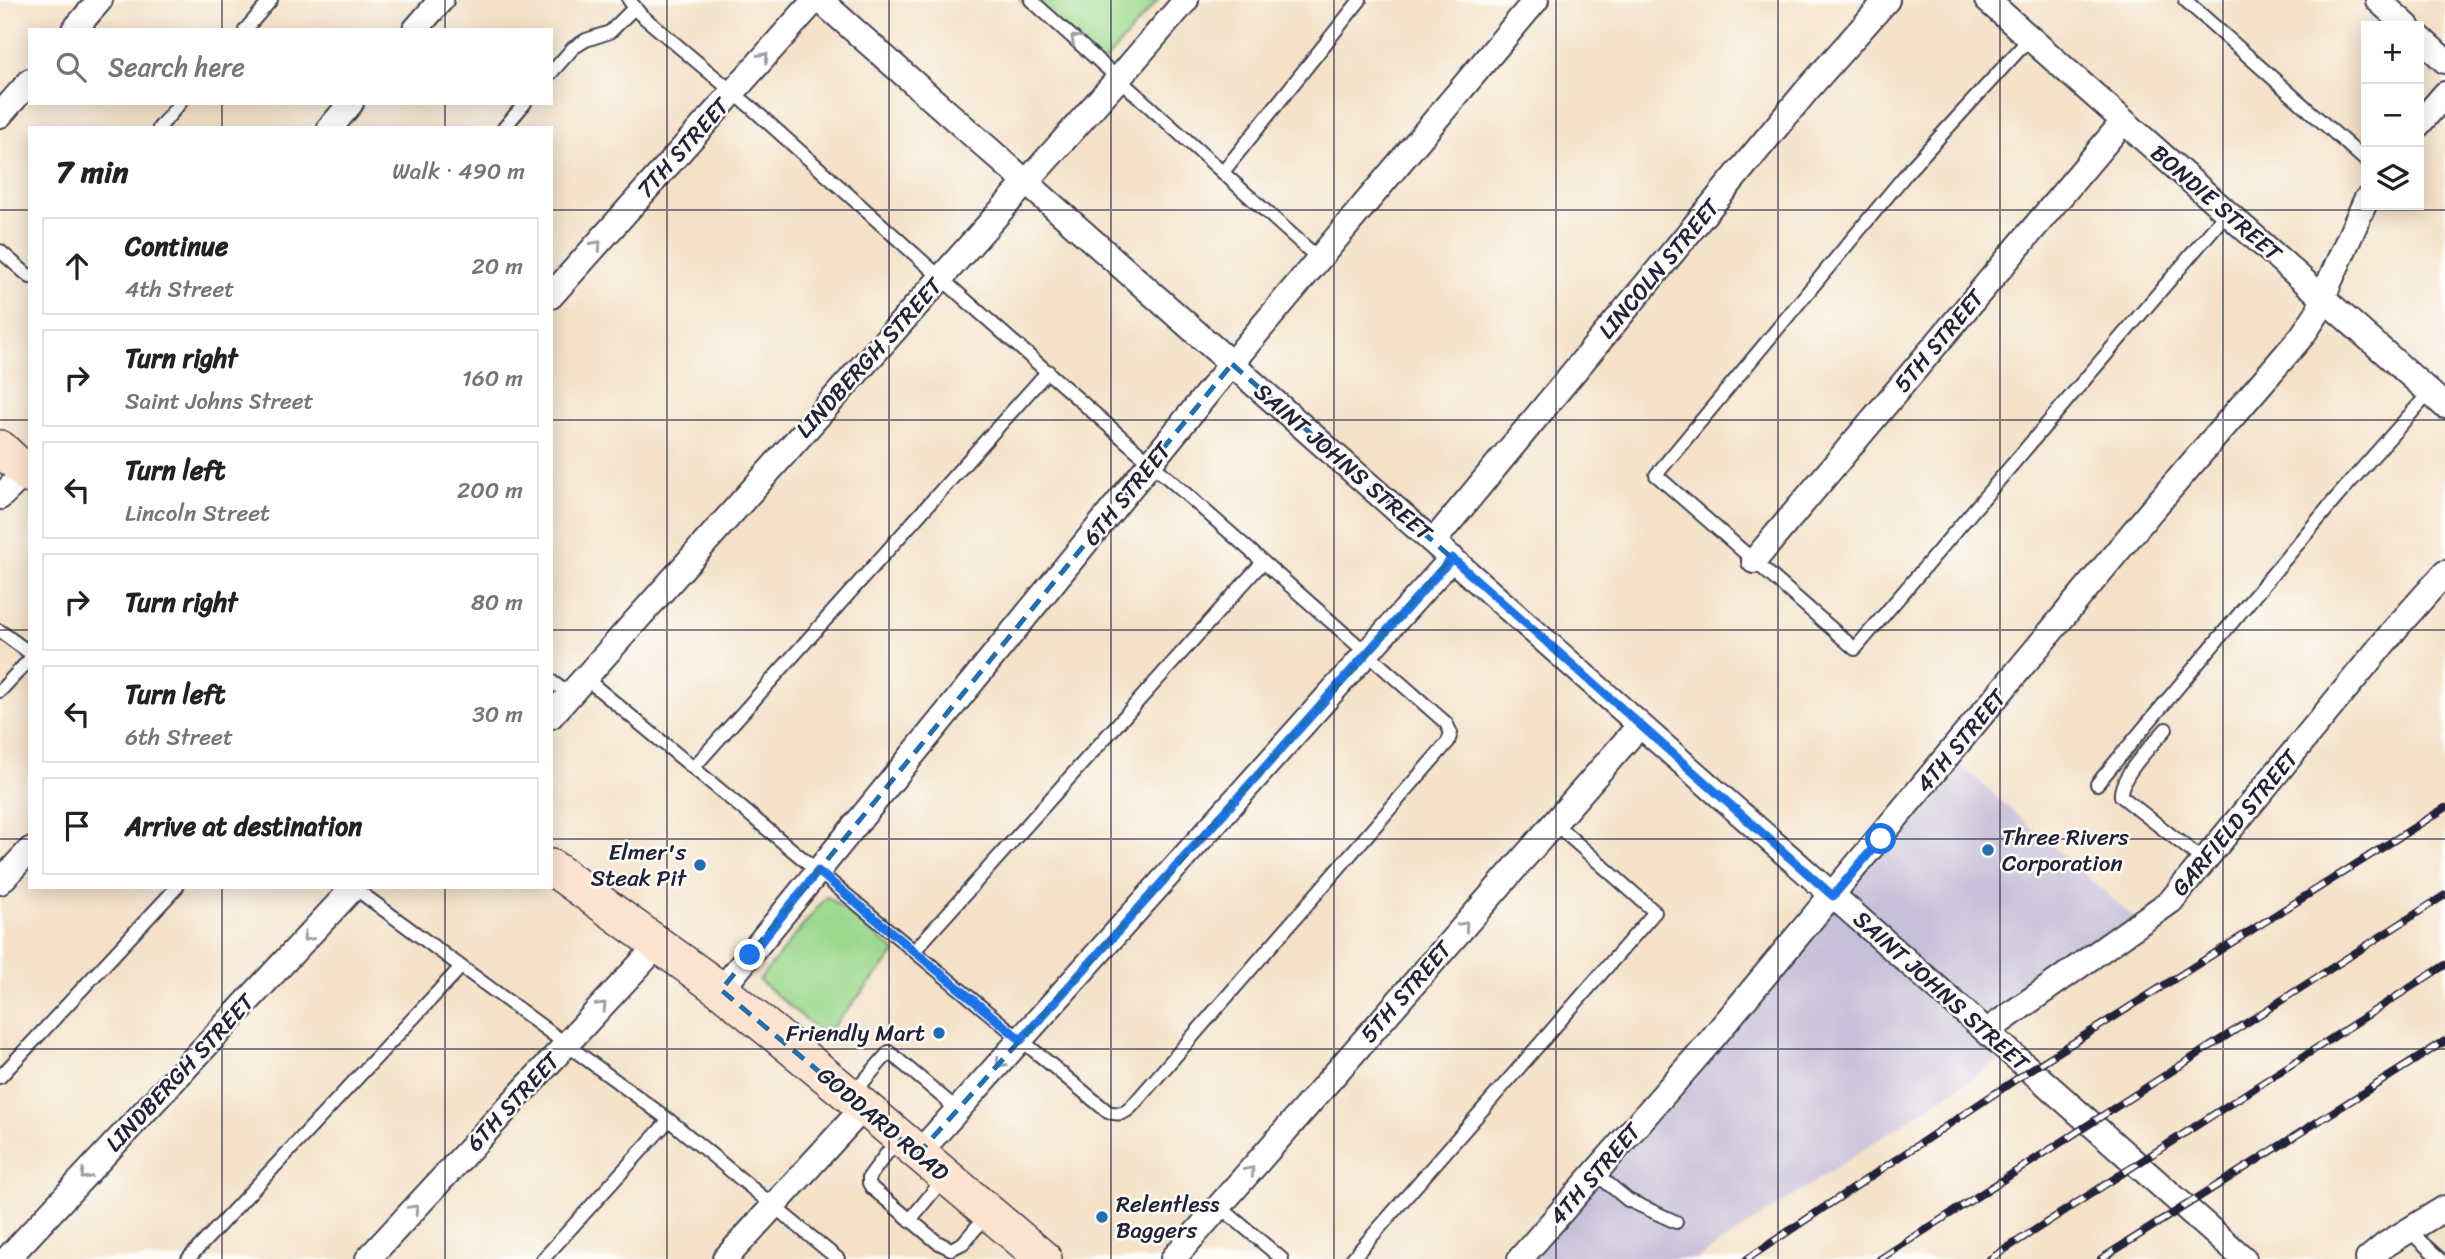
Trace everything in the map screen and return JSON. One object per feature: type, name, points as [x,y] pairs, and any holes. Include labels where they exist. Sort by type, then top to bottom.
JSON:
[{"type":"street","points":[[76,28],[100,0]]},
{"type":"street","points":[[417,28],[441,0]]},
{"type":"street","name":"7TH STREET","points":[[553,294],[817,0]]},
{"type":"street","name":"SAINT JOHNS STREET","points":[[817,0],[2244,1259]]},
{"type":"street","name":"LINDBERGH STREET","points":[[553,713],[569,685],[941,278],[1186,0]]},
{"type":"street","name":"6TH STREET","points":[[721,990],[1232,364],[1536,0]]},
{"type":"street","name":"LINCOLN STREET","points":[[1433,542],[1807,90],[1887,0]]},
{"type":"street","name":"BONDIE STREET","points":[[1987,0],[2437,399]]},
{"type":"street","points":[[2378,0],[2401,21]]},
{"type":"street","points":[[2424,42],[2445,61]]},
{"type":"street","points":[[0,115],[28,83]]},
{"type":"street","points":[[2424,118],[2445,94]]},
{"type":"street","points":[[332,126],[349,105]]},
{"type":"street","name":"5TH STREET","points":[[1754,561],[2123,122]]},
{"type":"street","name":"4TH STREET","points":[[1528,1256],[1595,1173],[1833,896],[2168,491],[2302,336],[2318,312],[2362,210]]},
{"type":"street","points":[[0,448],[28,471]]},
{"type":"street","points":[[0,497],[28,473]]},
{"type":"street","points":[[909,1145],[958,1110],[1452,558]]},
{"type":"street","name":"GARFIELD STREET","points":[[1987,1031],[2171,901],[2396,628],[2445,573]]},
{"type":"street","name":"5TH STREET","points":[[1173,1259],[1640,725]]},
{"type":"street","points":[[0,881],[28,852]]},
{"type":"street","name":"GODDARD ROAD","points":[[553,868],[721,990],[1044,1259]]},
{"type":"street","name":"LINDBERGH STREET","points":[[7,1259],[351,889]]},
{"type":"street","name":"6TH STREET","points":[[368,1259],[658,945]]},
{"type":"street","points":[[725,1259],[774,1206],[858,1102]]},
{"type":"street","points":[[2368,1259],[2445,1208]]},
{"type":"lane","points":[[247,28],[271,0]]},
{"type":"lane","points":[[1031,0],[1321,260]]},
{"type":"lane","points":[[1223,172],[1360,0]]},
{"type":"lane","points":[[2185,0],[2361,157]]},
{"type":"lane","points":[[553,71],[573,48],[586,40],[611,32],[632,4],[1446,723],[1451,733],[1448,742],[1126,1113],[1117,1114],[1108,1112],[693,768],[569,685]]},
{"type":"lane","points":[[2030,38],[1911,168],[1656,475],[1855,649],[2226,214]]},
{"type":"lane","points":[[161,126],[178,105]]},
{"type":"lane","points":[[506,126],[523,105]]},
{"type":"lane","points":[[0,251],[28,275]]},
{"type":"lane","points":[[693,768],[1048,371]]},
{"type":"lane","points":[[2097,784],[2337,497],[2437,399]]},
{"type":"lane","points":[[914,951],[1263,562]]},
{"type":"lane","points":[[0,631],[28,652]]},
{"type":"lane","points":[[0,691],[28,661]]},
{"type":"lane","points":[[2166,729],[2125,778],[2120,788],[2121,796],[2204,861]]},
{"type":"lane","points":[[1352,1259],[1655,912],[1555,823]]},
{"type":"lane","points":[[0,1077],[175,889]]},
{"type":"lane","points":[[356,889],[669,1120],[838,1259]]},
{"type":"lane","points":[[188,1259],[461,967]]},
{"type":"lane","points":[[858,1102],[888,1052],[958,1110]]},
{"type":"lane","points":[[543,1259],[669,1120]]},
{"type":"lane","points":[[909,1145],[873,1171],[869,1183],[910,1220],[937,1242],[951,1249],[963,1243],[988,1213]]},
{"type":"lane","points":[[1595,1173],[1628,1200],[1676,1222]]},
{"type":"lane","points":[[910,1220],[945,1176]]},
{"type":"lane","points":[[1219,1206],[1282,1259]]},
{"type":"lane","points":[[2409,1231],[2440,1259]]},
{"type":"highlighted area","points":[[1232,364],[1452,558],[918,1154],[721,990]]},
{"type":"shaded area","points":[[1949,755],[2141,924],[1987,1031],[2010,1053],[1697,1259],[1520,1259]]},
{"type":"green space","points":[[1020,0],[1158,0],[1098,69]]},
{"type":"green space","points":[[827,896],[896,952],[825,1036],[759,980]]},
{"type":"railway","points":[[1747,1259],[2030,1070],[2445,808]]},
{"type":"railway","points":[[1880,1259],[2445,895]]},
{"type":"railway","points":[[1990,1259],[2445,965]]},
{"type":"railway","points":[[2101,1259],[2445,1041]]},
{"type":"place","name":"Three Rivers Corporation","points":[[1988,850]]},
{"type":"place","name":"Elmer's Steak Pit","points":[[700,865]]},
{"type":"place","name":"Friendly Mart","points":[[939,1033]]},
{"type":"place","name":"Relentless Baggers","points":[[1102,1217]]},
{"type":"route","points":[[750,955],[818,871],[1021,1040],[1452,558],[1833,896],[1881,839]]}]
